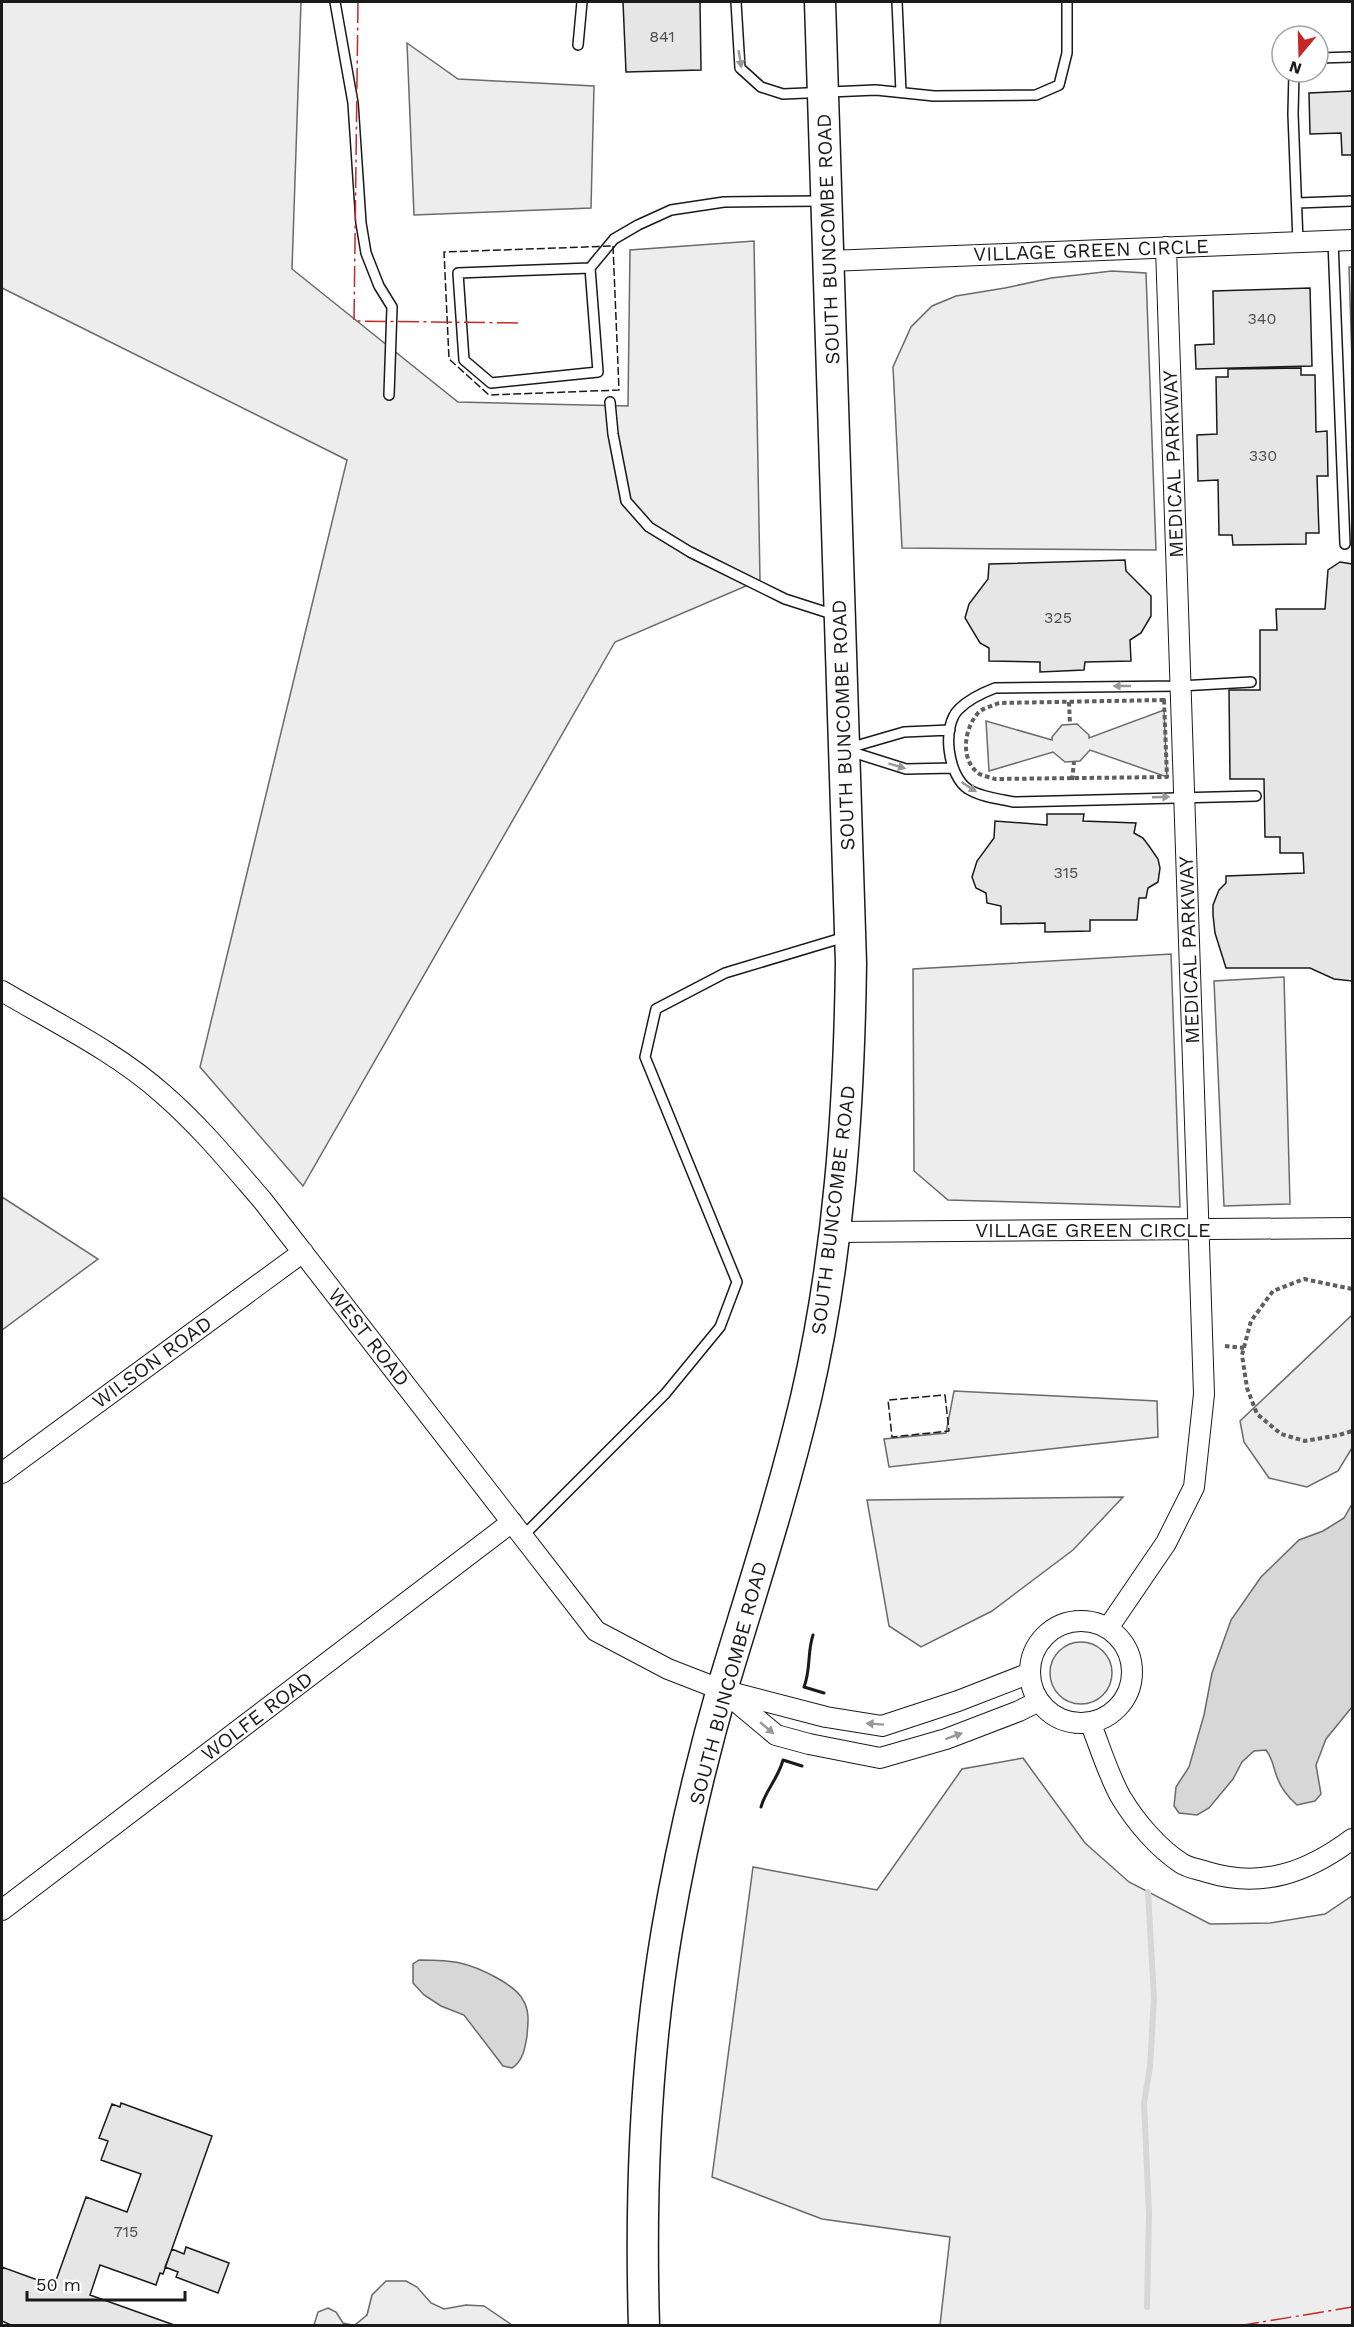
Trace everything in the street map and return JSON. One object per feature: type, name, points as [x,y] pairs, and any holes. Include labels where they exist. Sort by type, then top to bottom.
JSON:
[{"type":"main road","name":"SOUTH BUNCOMBE ROAD","points":[[644,2325],[642,2213],[647,2107],[655,2014],[667,1931],[684,1842],[722,1690],[782,1490],[806,1399],[829,1274],[844,1144],[849,1055],[850,935],[820,2]]},
{"type":"street","name":"VILLAGE GREEN CIRCLE","points":[[829,261],[1343,241]]},
{"type":"street","name":"MEDICAL PARKWAY","points":[[1108,1628],[1166,1543],[1194,1487],[1204,1394],[1166,247]]},
{"type":"street","name":"WEST ROAD","points":[[2,991],[117,1059],[162,1093],[206,1134],[303,1252],[596,1631],[668,1669],[722,1690]]},
{"type":"street","name":"VILLAGE GREEN CIRCLE","points":[[834,1232],[1353,1228]]},
{"type":"street","name":"WILSON ROAD","points":[[2,1473],[303,1252]]},
{"type":"street","name":"WOLFE ROAD","points":[[2,1910],[518,1529]]},
{"type":"street","points":[[1078,1620],[1093,1622],[1108,1628],[1122,1640],[1130,1655],[1133,1672],[1130,1690],[1120,1705],[1107,1716],[1090,1722],[1076,1723],[1050,1713],[1039,1701],[1032,1688],[1030,1673],[1032,1658],[1038,1643],[1049,1631],[1062,1623],[1078,1620]]},
{"type":"street","points":[[722,1690],[826,1717],[882,1726],[958,1701],[1030,1673]]},
{"type":"street","points":[[722,1690],[776,1735],[808,1744],[880,1758],[946,1739],[1019,1712],[1039,1701]]},
{"type":"street","points":[[1090,1722],[1121,1798],[1167,1852],[1183,1864],[1220,1876],[1253,1880],[1290,1873],[1329,1856],[1353,1839]]},
{"type":"lane","points":[[335,2],[353,104],[361,223],[366,253],[379,286],[392,307],[389,395]]},
{"type":"lane","points":[[578,45],[582,2]]},
{"type":"lane","points":[[736,2],[740,68],[762,87],[783,94],[876,90],[934,96],[1036,95],[1059,86],[1067,53],[1067,2]]},
{"type":"lane","points":[[897,2],[901,92]]},
{"type":"lane","points":[[1330,58],[1353,57]]},
{"type":"lane","points":[[1294,84],[1298,242]]},
{"type":"lane","points":[[591,268],[458,273],[464,360],[491,383],[598,372],[591,268],[614,239],[671,210],[724,202],[827,201]]},
{"type":"lane","points":[[1297,203],[1353,201]]},
{"type":"lane","points":[[1343,241],[1345,544]]},
{"type":"lane","points":[[610,402],[613,434],[626,501],[649,527],[690,552],[785,598],[840,617]]},
{"type":"lane","points":[[1251,682],[1180,686],[995,688],[975,697],[957,710],[950,730],[949,758],[956,777],[968,789],[993,798],[1014,802],[1256,796]]},
{"type":"lane","points":[[844,749],[904,732],[950,730]]},
{"type":"lane","points":[[844,749],[906,769],[953,768]]},
{"type":"lane","points":[[518,1529],[665,1394],[720,1326],[737,1282],[645,1057],[656,1009],[724,973],[850,935]]},
{"type":"path","points":[[1164,700],[1167,777],[995,779],[979,774],[969,763],[966,746],[969,726],[979,712],[999,702],[1164,700]]},
{"type":"path","points":[[1353,1289],[1304,1279],[1272,1291],[1251,1321],[1242,1355],[1247,1388],[1257,1414],[1281,1434],[1305,1441],[1353,1431]]},
{"type":"path","points":[[1225,1346],[1244,1348]]},
{"type":"shaded area","points":[[2,2],[301,2],[292,269],[458,402],[628,406],[630,250],[754,241],[760,580],[615,642],[303,1186],[200,1067],[347,460],[2,288]]},
{"type":"shaded area","points":[[407,43],[458,79],[594,86],[591,208],[414,215]]},
{"type":"shaded area","points":[[1349,267],[1352,267],[1352,361]]},
{"type":"shaded area","points":[[1112,271],[1146,273],[1156,550],[902,548],[893,367],[911,327],[932,306],[956,296],[1051,278]]},
{"type":"shaded area","points":[[1164,710],[1167,777],[1090,750],[1080,761],[1065,762],[1053,752],[989,771],[986,721],[1052,740],[1062,725],[1077,724],[1089,735],[1089,738]]},
{"type":"shaded area","points":[[1171,954],[1180,1207],[948,1200],[914,1171],[913,969]]},
{"type":"shaded area","points":[[1284,977],[1290,1204],[1224,1206],[1214,981]]},
{"type":"shaded area","points":[[2,1197],[98,1259],[2,1330]]},
{"type":"shaded area","points":[[1352,1315],[1352,1448],[1338,1471],[1307,1487],[1269,1478],[1244,1442],[1240,1421]]},
{"type":"shaded area","points":[[954,1391],[1157,1401],[1158,1437],[889,1467],[884,1439],[946,1433]]},
{"type":"shaded area","points":[[1123,1497],[1073,1550],[992,1611],[921,1647],[889,1626],[867,1500]]},
{"type":"shaded area","points":[[1352,1504],[1352,1707],[1326,1739],[1316,1765],[1321,1794],[1315,1801],[1297,1805],[1281,1785],[1266,1750],[1254,1751],[1242,1762],[1233,1779],[1209,1808],[1197,1815],[1179,1813],[1174,1806],[1176,1787],[1189,1767],[1204,1715],[1212,1673],[1231,1620],[1261,1577],[1299,1540],[1323,1531],[1344,1518]]},
{"type":"shaded area","points":[[1075,1642],[1087,1642],[1103,1651],[1110,1661],[1112,1673],[1110,1685],[1103,1695],[1087,1704],[1075,1704],[1064,1699],[1055,1690],[1050,1679],[1050,1667],[1055,1656],[1064,1647]]},
{"type":"shaded area","points":[[1023,1758],[1085,1843],[1129,1882],[1210,1924],[1270,1923],[1325,1914],[1352,1896],[1352,2325],[940,2325],[950,2237],[822,2219],[712,2177],[753,1867],[877,1890],[962,1769]]},
{"type":"shaded area","points":[[419,1960],[468,1965],[495,1977],[519,1994],[527,2009],[528,2022],[524,2050],[516,2065],[512,2068],[503,2066],[464,2015],[441,2006],[424,1995],[413,1983],[413,1964]]},
{"type":"shaded area","points":[[386,2281],[406,2281],[417,2287],[431,2303],[444,2309],[466,2305],[484,2306],[512,2325],[355,2325],[367,2315],[372,2295]]},
{"type":"shaded area","points":[[328,2308],[336,2312],[343,2323],[352,2325],[314,2325],[318,2312]]},
{"type":"building","points":[[623,2],[700,2],[701,70],[626,72]]},
{"type":"building","points":[[1352,91],[1352,155],[1342,155],[1341,133],[1310,134],[1309,93]]},
{"type":"building","points":[[1310,288],[1312,366],[1196,369],[1195,345],[1214,344],[1213,291]]},
{"type":"building","points":[[1301,368],[1301,375],[1315,375],[1316,432],[1327,431],[1328,476],[1317,476],[1319,533],[1306,533],[1306,544],[1233,545],[1232,535],[1219,535],[1218,480],[1198,481],[1197,435],[1217,434],[1216,377],[1228,377],[1228,369]]},
{"type":"building","points":[[1125,560],[1126,571],[1151,596],[1151,616],[1141,633],[1130,640],[1131,661],[1085,662],[1084,670],[1040,672],[1040,662],[989,661],[989,648],[980,643],[965,618],[969,604],[988,579],[989,564]]},
{"type":"building","points":[[1340,562],[1352,564],[1352,981],[1334,979],[1310,968],[1226,968],[1215,933],[1213,905],[1219,890],[1226,883],[1226,876],[1304,873],[1303,853],[1280,853],[1280,837],[1265,837],[1264,779],[1230,779],[1229,690],[1260,690],[1260,630],[1277,630],[1276,609],[1325,609],[1328,570]]},
{"type":"building","points":[[1047,814],[1084,814],[1083,821],[1136,823],[1134,833],[1143,838],[1149,846],[1158,859],[1160,868],[1158,882],[1148,888],[1146,898],[1139,898],[1137,920],[1090,920],[1090,931],[1045,932],[1045,923],[1001,924],[1001,906],[987,903],[986,893],[976,888],[972,877],[977,861],[994,838],[995,821],[1047,825]]},
{"type":"building","points":[[121,2103],[212,2136],[163,2274],[160,2273],[156,2285],[100,2265],[90,2295],[177,2326],[13,2326],[2,2321],[2,2267],[54,2286],[86,2197],[127,2212],[141,2174],[101,2160],[108,2141],[99,2138],[112,2104],[120,2107]]},
{"type":"building","points":[[186,2247],[229,2263],[218,2293],[176,2277],[178,2272],[165,2267],[172,2249],[184,2254]]},
{"type":"waterway","points":[[1147,2307],[1149,2213],[1144,2103],[1150,2067],[1154,1998],[1148,1892]]},
{"type":"fence","points":[[613,246],[619,390],[489,395],[449,359],[444,252],[613,246]]},
{"type":"fence","points":[[945,1395],[949,1431],[892,1437],[888,1400],[945,1395]]},
{"type":"wall","points":[[813,1635],[804,1687],[824,1693]]},
{"type":"wall","points":[[761,1807],[783,1760],[802,1766]]},
{"type":"power","points":[[358,2],[354,321],[522,323]]},
{"type":"power","points":[[1238,2326],[1352,2307]]}]
